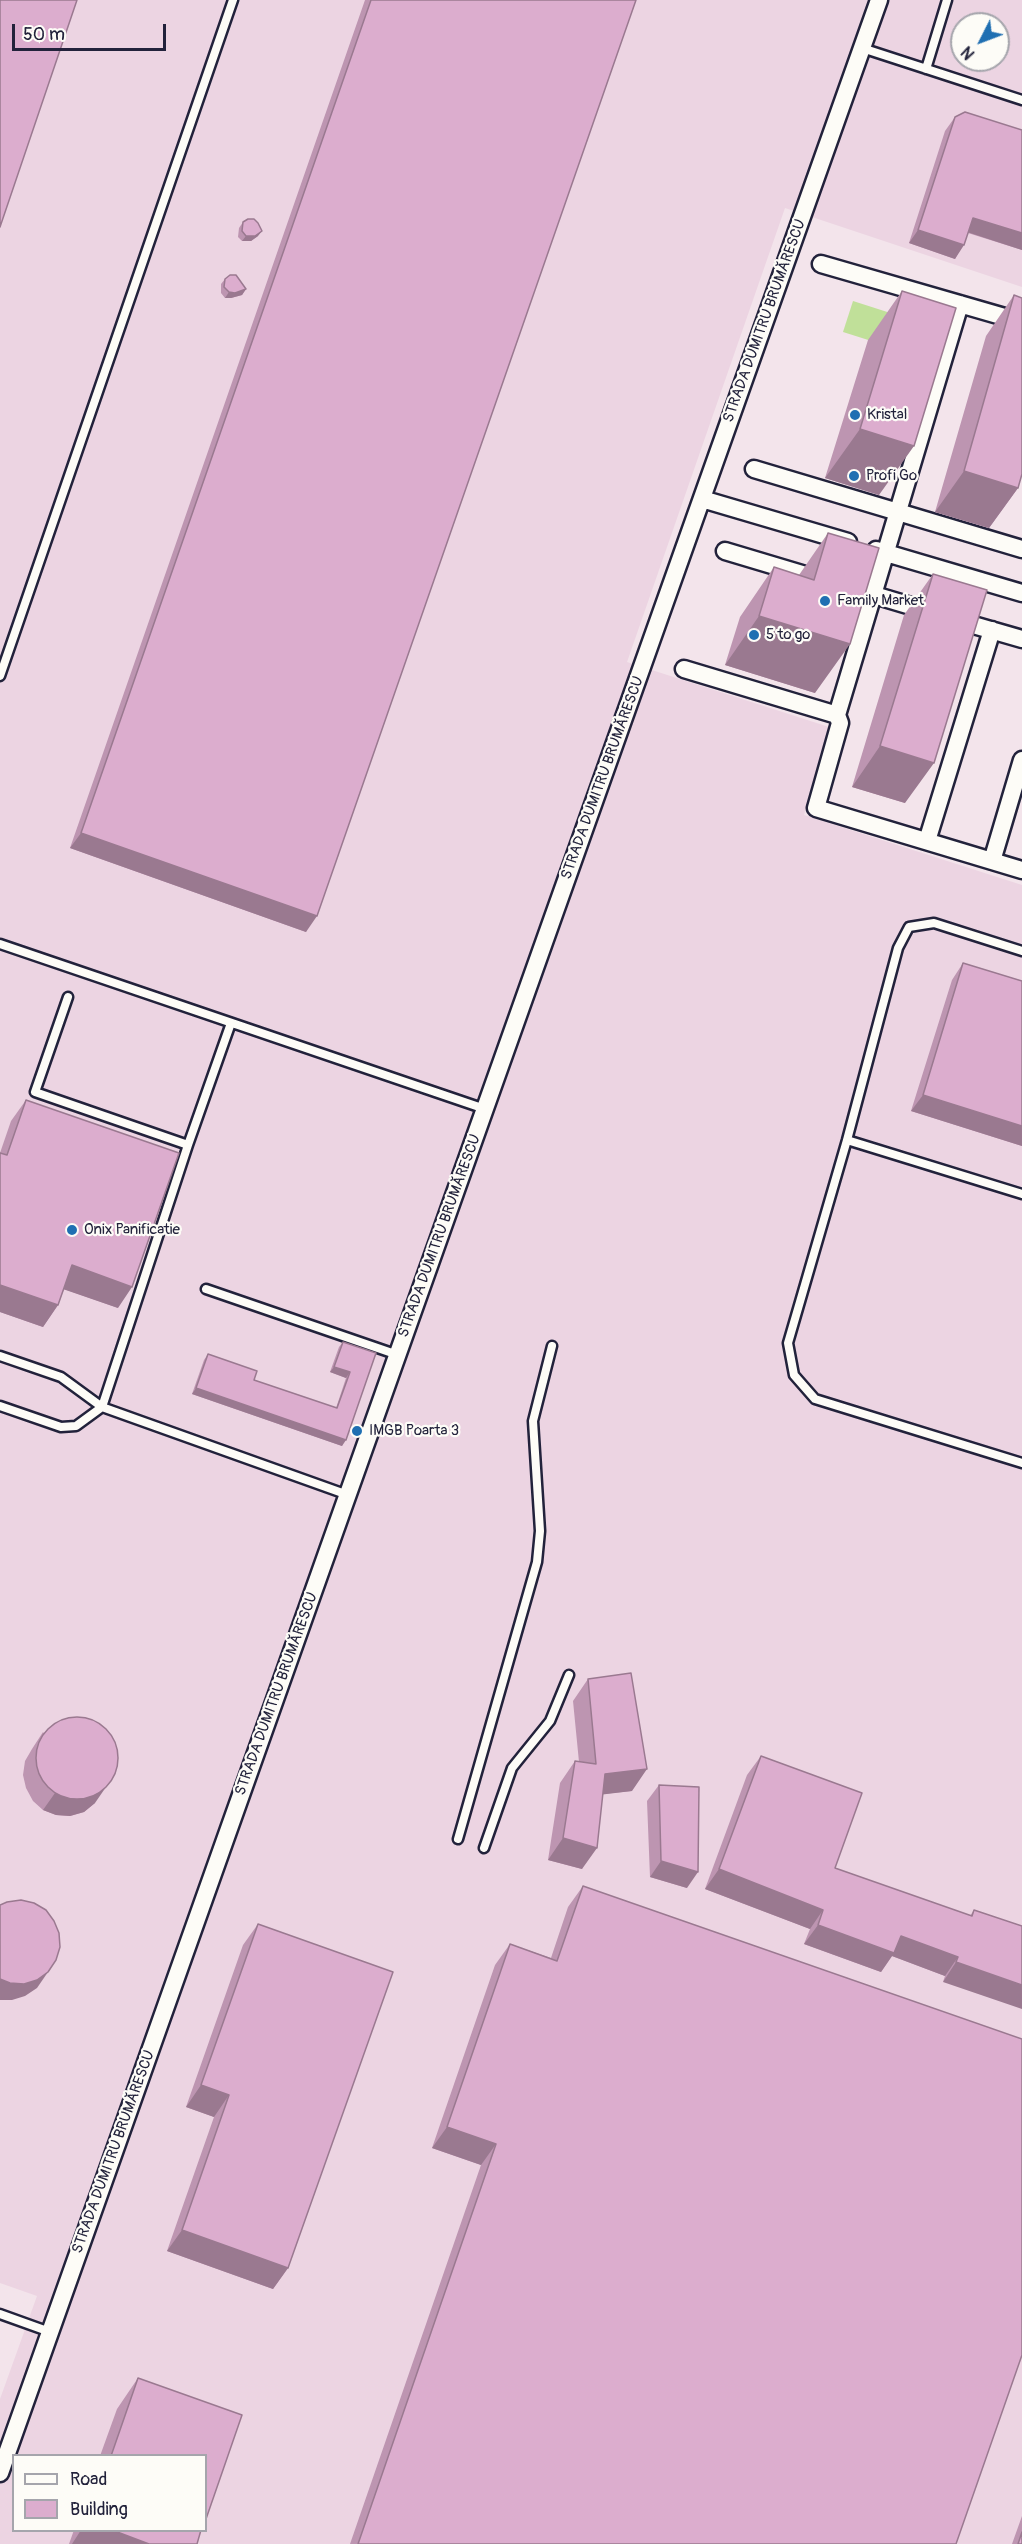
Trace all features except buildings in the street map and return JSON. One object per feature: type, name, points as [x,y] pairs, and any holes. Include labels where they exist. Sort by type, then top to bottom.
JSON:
[{"type":"street","name":"STRADA DUMITRU BRUMĂRESCU","points":[[0,2473],[879,0]]},
{"type":"street","points":[[821,264],[1022,322]]},
{"type":"street","points":[[960,304],[837,715],[840,723],[816,808],[1022,870]]},
{"type":"street","points":[[754,469],[1019,548],[1022,531]]},
{"type":"street","points":[[702,499],[1022,593]]},
{"type":"street","points":[[725,551],[1022,639]]},
{"type":"street","points":[[927,841],[992,630]]},
{"type":"street","points":[[684,669],[837,715]]},
{"type":"street","points":[[992,861],[1022,760]]},
{"type":"lane","points":[[0,676],[233,0]]},
{"type":"lane","points":[[926,69],[947,0]]},
{"type":"lane","points":[[862,48],[1022,100]]},
{"type":"lane","points":[[1022,951],[934,923],[909,927],[898,948],[847,1140],[788,1343],[794,1375],[815,1399],[1022,1463]]},
{"type":"lane","points":[[0,944],[485,1109]]},
{"type":"lane","points":[[68,997],[35,1092],[188,1145]]},
{"type":"lane","points":[[0,1406],[61,1427],[76,1426],[102,1407],[188,1145],[231,1023]]},
{"type":"lane","points":[[847,1140],[1022,1194]]},
{"type":"lane","points":[[206,1289],[398,1355]]},
{"type":"lane","points":[[458,1839],[537,1562],[540,1531],[533,1421],[552,1346]]},
{"type":"lane","points":[[0,1356],[61,1377],[102,1407],[348,1495]]},
{"type":"lane","points":[[484,1848],[512,1768],[550,1721],[569,1675]]},
{"type":"lane","points":[[0,2314],[50,2332]]},
{"type":"shaded area","points":[[0,0],[1022,0],[1022,287],[785,208],[627,662],[829,727],[804,815],[1022,885],[1022,2544],[0,2544],[0,2399],[37,2296],[0,2283]]},
{"type":"green space","points":[[853,301],[931,326],[922,357],[843,332]]},
{"type":"place","name":"Kristal","points":[[855,415]]},
{"type":"place","name":"Profi Go","points":[[854,476]]},
{"type":"place","name":"Family Market","points":[[825,601]]},
{"type":"place","name":"5 to go","points":[[754,635]]},
{"type":"place","name":"Onix Panificatie","points":[[72,1230]]},
{"type":"place","name":"IMGB Poarta 3","points":[[357,1431]]}]
